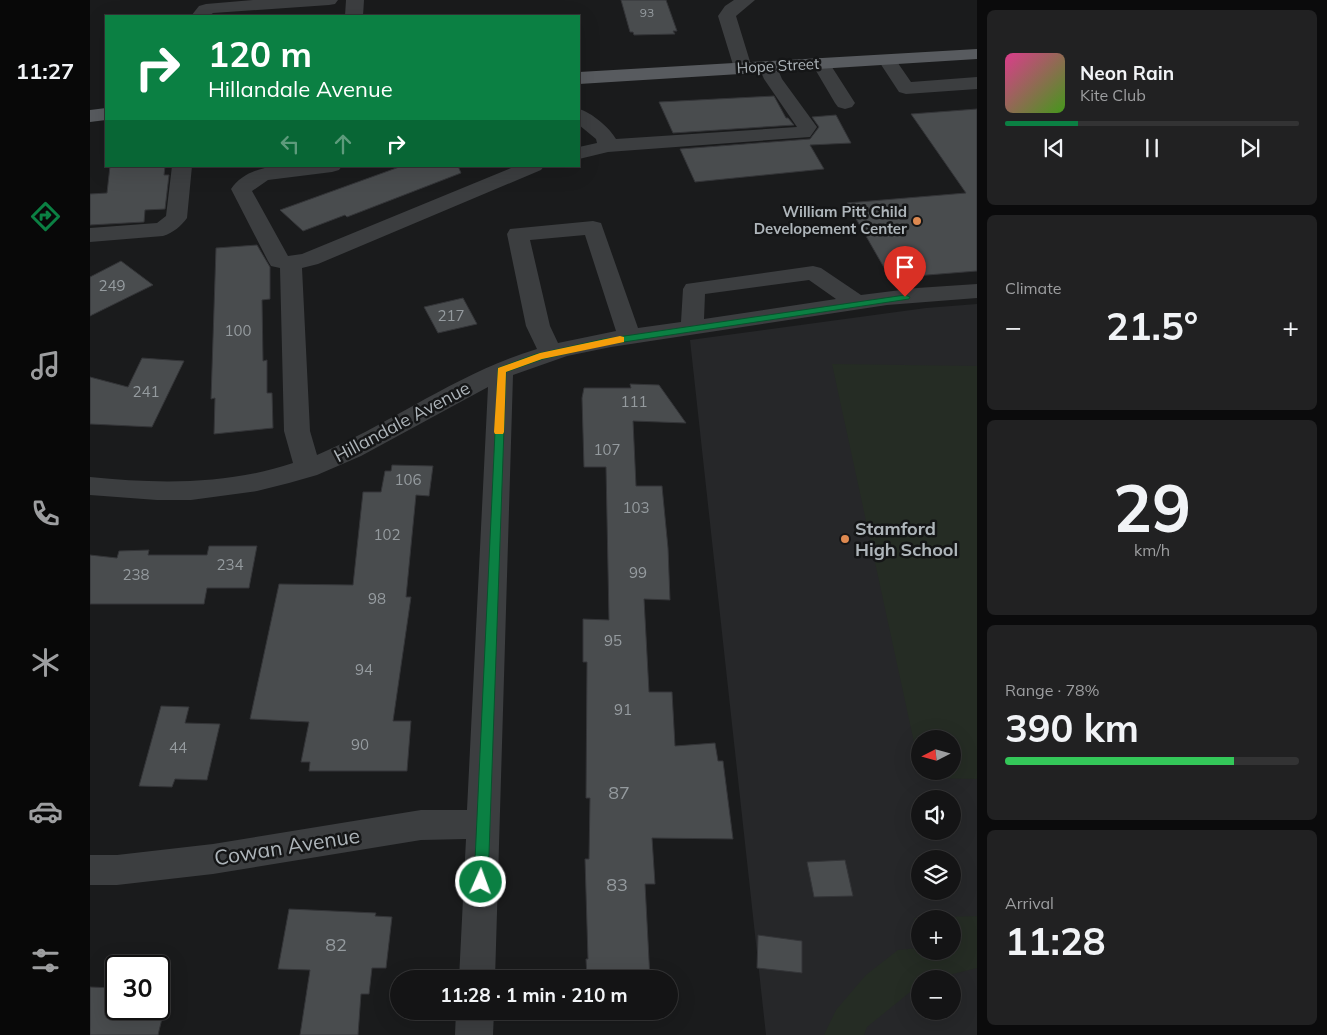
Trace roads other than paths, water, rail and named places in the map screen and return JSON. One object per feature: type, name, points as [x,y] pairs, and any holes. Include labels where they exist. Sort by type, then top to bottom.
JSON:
[{"type":"main road","name":"Hope Street","points":[[580,78],[977,54]]},
{"type":"main road","points":[[90,116],[105,114]]},
{"type":"street","points":[[201,15],[205,10],[212,8],[329,0]]},
{"type":"street","points":[[354,15],[355,0]]},
{"type":"street","points":[[743,68],[727,16],[731,10],[746,0]]},
{"type":"street","points":[[887,60],[906,88],[977,83]]},
{"type":"street","points":[[821,64],[845,103]]},
{"type":"street","points":[[580,153],[608,146],[803,133],[807,127],[773,79],[768,67]]},
{"type":"street","points":[[580,116],[605,137],[608,146]]},
{"type":"street","points":[[90,235],[163,229],[176,218],[182,167]]},
{"type":"street","points":[[323,167],[262,174],[241,189],[279,262],[291,264],[310,258],[532,167]]},
{"type":"street","points":[[551,354],[538,326],[518,234],[593,228],[630,338]]},
{"type":"street","points":[[291,264],[297,431],[308,469]]},
{"type":"street","points":[[692,328],[694,289],[813,274],[858,304]]},
{"type":"street","name":"Hillandale Avenue","points":[[90,486],[133,490],[183,491],[273,480],[308,469],[352,450],[451,395],[501,370],[551,354],[692,328],[924,295],[977,291]]},
{"type":"street","points":[[477,970],[501,370]]},
{"type":"street","name":"Cowan Avenue","points":[[90,870],[117,870],[212,859],[421,825],[483,824]]},
{"type":"street","points":[[474,1035],[475,1020]]},
{"type":"place","name":"William Pitt Child Developement Center","points":[[917,221]]},
{"type":"place","name":"Stamford High School","points":[[845,539]]}]
